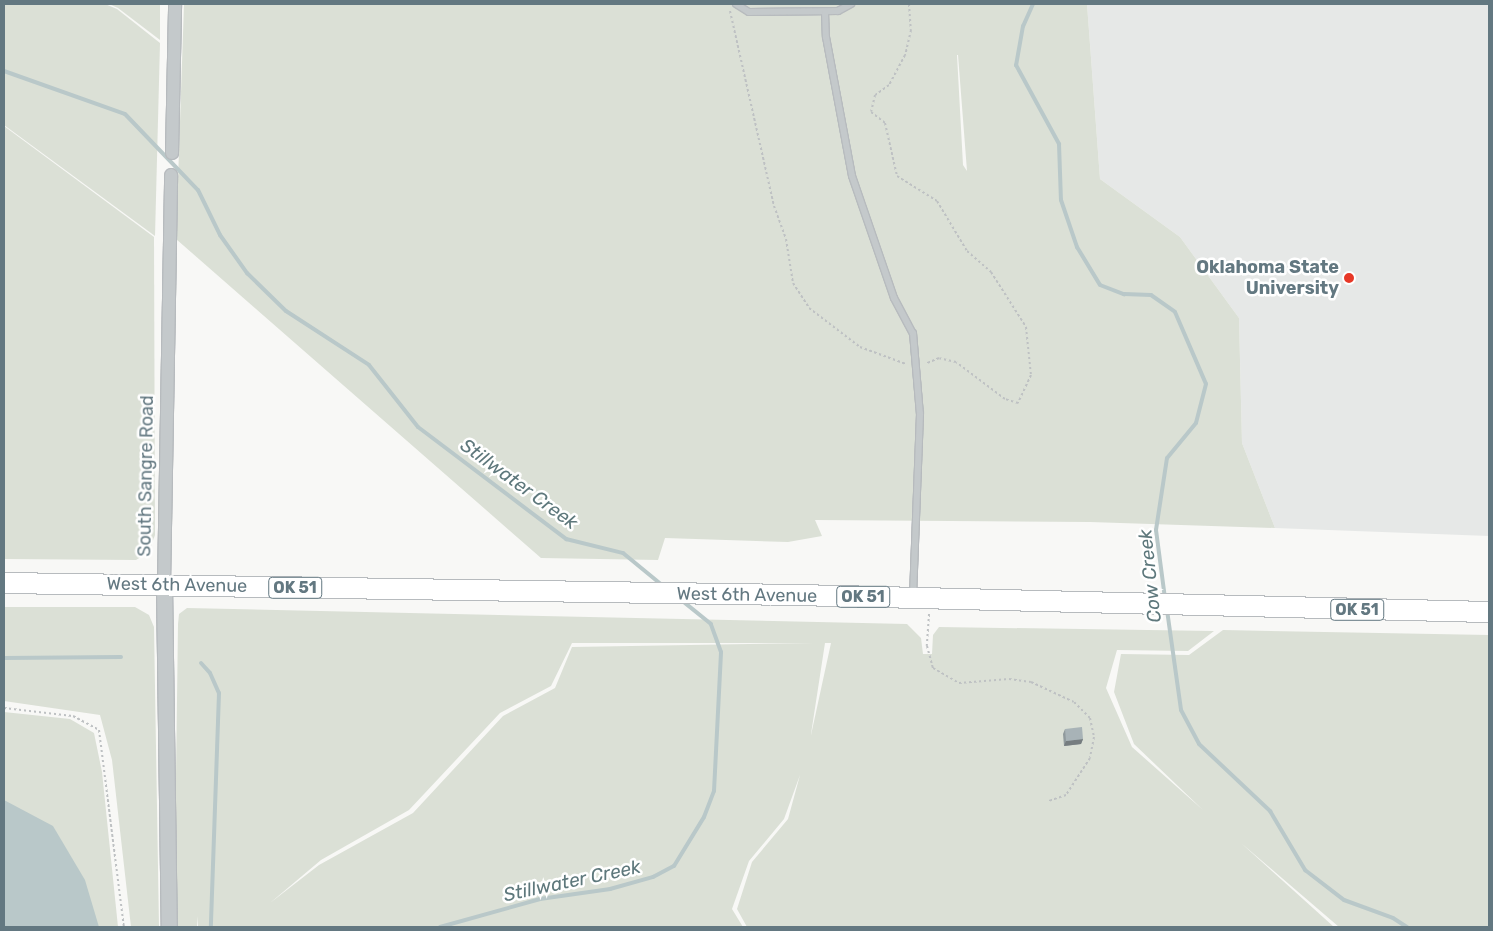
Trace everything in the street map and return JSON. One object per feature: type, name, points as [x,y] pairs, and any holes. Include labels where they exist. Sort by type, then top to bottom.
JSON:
[{"type":"highway","name":"West 6th Avenue","points":[[4,583],[797,595],[1095,605],[1489,612]]},
{"type":"street","points":[[172,153],[175,4]]},
{"type":"street","name":"South Sangre Road","points":[[168,927],[164,585],[171,175]]},
{"type":"lane","points":[[736,4],[749,12],[838,11],[850,4]]},
{"type":"lane","points":[[825,12],[826,37],[852,176],[894,298],[913,333],[919,369],[921,599]]},
{"type":"path","points":[[728,4],[774,206],[786,239],[793,283],[810,308],[860,347],[919,369],[939,358],[956,362],[1005,399],[1018,403],[1031,375],[1026,327],[992,272],[967,251],[937,202],[897,176],[885,123],[871,112],[875,95],[889,85],[905,56],[911,30],[909,4]]},
{"type":"path","points":[[921,599],[927,646],[933,668],[960,683],[1009,679],[1031,682],[1074,702],[1090,718],[1094,737],[1090,758],[1066,795],[1049,801]]},
{"type":"path","points":[[4,708],[73,716],[99,730],[124,927]]},
{"type":"shaded area","points":[[4,4],[105,4],[117,9],[160,43],[155,236],[4,125]]},
{"type":"shaded area","points":[[109,4],[160,4],[160,40],[118,8]]},
{"type":"shaded area","points":[[184,4],[1087,4],[1100,179],[1180,237],[1239,318],[1242,443],[1275,528],[1090,522],[815,520],[822,536],[788,542],[665,538],[658,560],[541,558],[176,239]],"holes":[[[958,55],[967,171],[963,165]]]},
{"type":"shaded area","name":"Oklahoma State University","points":[[1087,4],[1489,4],[1489,536],[1275,528],[1242,443],[1239,318],[1180,237],[1100,179]]},
{"type":"shaded area","points":[[4,126],[154,237],[155,535],[149,552],[136,560],[4,559]]},
{"type":"shaded area","points":[[4,607],[135,607],[149,615],[154,627],[159,927],[131,927],[112,760],[100,715],[4,701]]},
{"type":"shaded area","points":[[187,608],[907,624],[921,638],[923,654],[932,654],[933,635],[939,627],[1214,631],[1188,651],[1117,650],[1106,688],[1132,747],[1203,810],[1134,744],[1114,692],[1121,654],[1189,655],[1223,630],[1489,635],[1489,927],[1339,927],[1241,843],[1334,927],[747,927],[737,909],[752,862],[788,819],[800,775],[784,819],[749,861],[732,909],[743,927],[198,927],[198,916],[197,927],[174,927],[179,614]],"holes":[[[572,643],[814,643],[572,647],[555,688],[503,716],[413,813],[319,865],[270,903],[321,860],[409,810],[500,713],[551,686]],[[825,643],[831,643],[811,735],[811,734]]]},
{"type":"shaded area","points":[[4,712],[70,719],[94,733],[102,772],[118,927],[4,927]]},
{"type":"shaded area","points":[[4,800],[53,826],[85,880],[99,927],[4,927]]},
{"type":"building","points":[[1082,727],[1083,739],[1066,741],[1065,729]]},
{"type":"waterway","name":"Cow Creek","points":[[1033,4],[1023,26],[1016,65],[1059,144],[1061,200],[1077,247],[1100,285],[1124,294],[1151,295],[1175,312],[1206,384],[1196,423],[1167,458],[1156,530],[1165,598]]},
{"type":"waterway","name":"Stillwater Creek","points":[[4,71],[125,114],[198,190],[220,235],[247,273],[286,311],[369,365],[418,427],[566,539],[623,553],[662,585]]},
{"type":"waterway","name":"Stillwater Creek","points":[[440,927],[540,899],[610,889],[653,877],[674,866],[704,817],[714,791],[721,652],[711,624],[681,600]]},
{"type":"waterway","name":"Cow Creek","points":[[1167,610],[1181,710],[1199,744],[1270,811],[1305,870],[1344,900],[1393,918],[1407,927]]},
{"type":"waterway","points":[[4,658],[121,657]]},
{"type":"waterway","points":[[201,663],[210,673],[219,693],[211,927]]},
{"type":"place","name":"Oklahoma State University","points":[[1349,278]]}]
